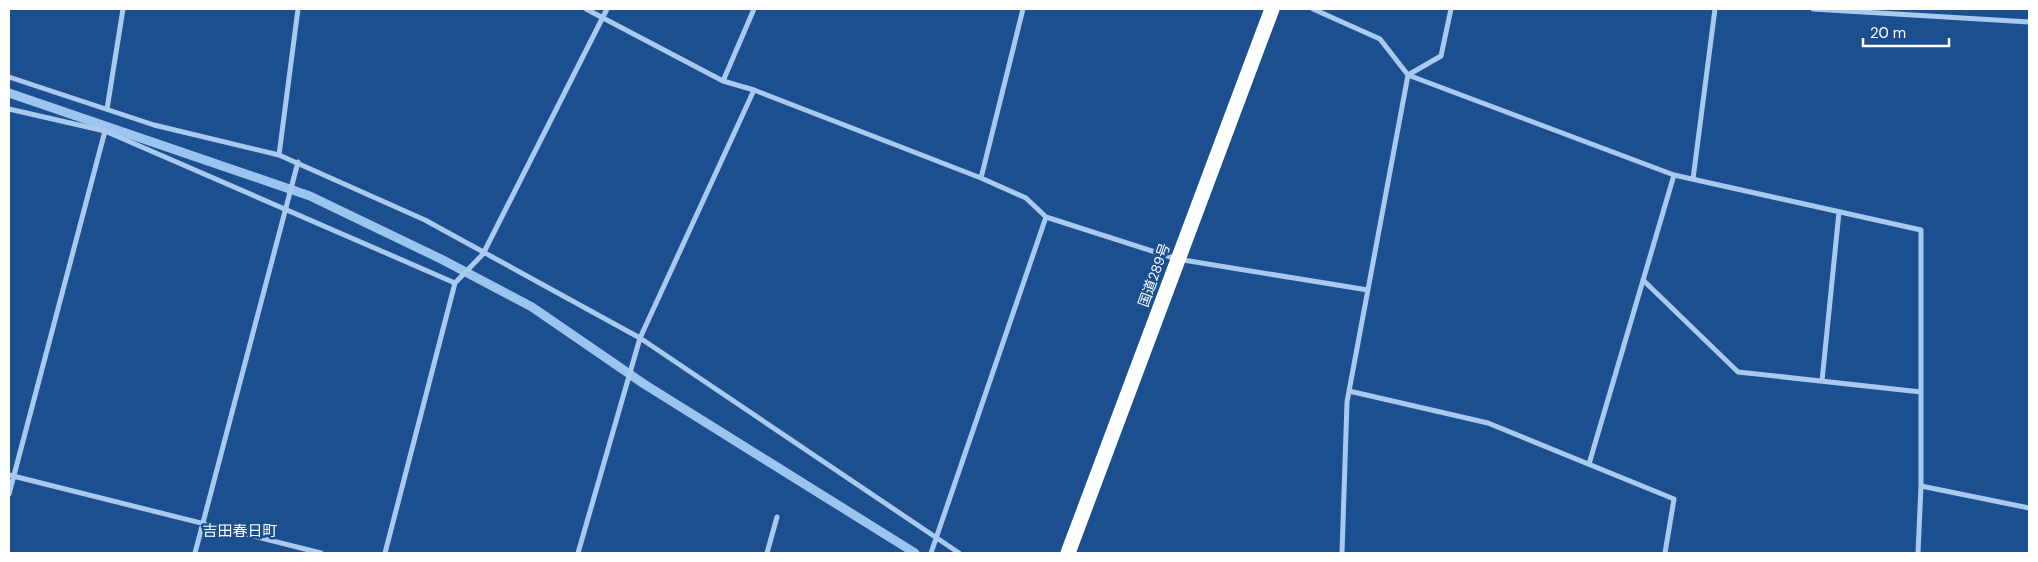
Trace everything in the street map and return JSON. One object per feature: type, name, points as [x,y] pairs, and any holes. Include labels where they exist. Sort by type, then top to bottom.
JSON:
[{"type":"highway","name":"国道289号","points":[[1068,553],[1272,9]]},
{"type":"street","points":[[107,109],[123,9]]},
{"type":"street","points":[[279,155],[298,9]]},
{"type":"street","points":[[586,9],[722,81],[754,90],[981,178],[1026,198],[1046,217],[1177,259],[1368,290]]},
{"type":"street","points":[[385,553],[455,283],[483,254],[608,9]]},
{"type":"street","points":[[722,81],[754,9]]},
{"type":"street","points":[[981,178],[1023,9]]},
{"type":"street","points":[[1313,9],[1380,39],[1408,75],[1674,175],[1921,230],[1921,486],[1918,553]]},
{"type":"street","points":[[1342,553],[1349,392],[1408,75],[1441,56],[1451,9]]},
{"type":"street","points":[[1693,179],[1714,9]]},
{"type":"street","points":[[1813,9],[2029,22]]},
{"type":"street","points":[[9,77],[154,125],[279,155],[425,220],[483,254],[640,338],[960,553]]},
{"type":"street","points":[[578,553],[640,338],[754,90]]},
{"type":"street","points":[[9,109],[105,131],[455,283]]},
{"type":"street","points":[[9,494],[11,476],[105,131]]},
{"type":"street","points":[[195,553],[298,162]]},
{"type":"street","points":[[1589,464],[1674,175]]},
{"type":"street","points":[[1822,381],[1839,212]]},
{"type":"street","points":[[931,553],[1046,217]]},
{"type":"street","points":[[1643,280],[1738,372],[1921,392]]},
{"type":"street","points":[[1349,392],[1488,423],[1674,500],[1664,553]]},
{"type":"street","points":[[11,476],[322,553]]},
{"type":"street","points":[[1921,486],[2029,508]]},
{"type":"street","points":[[767,553],[778,518]]},
{"type":"waterway","points":[[9,93],[310,196],[441,259],[532,307],[644,384],[915,553]]},
{"type":"district","name":"吉田春日町","points":[[240,531]]}]
